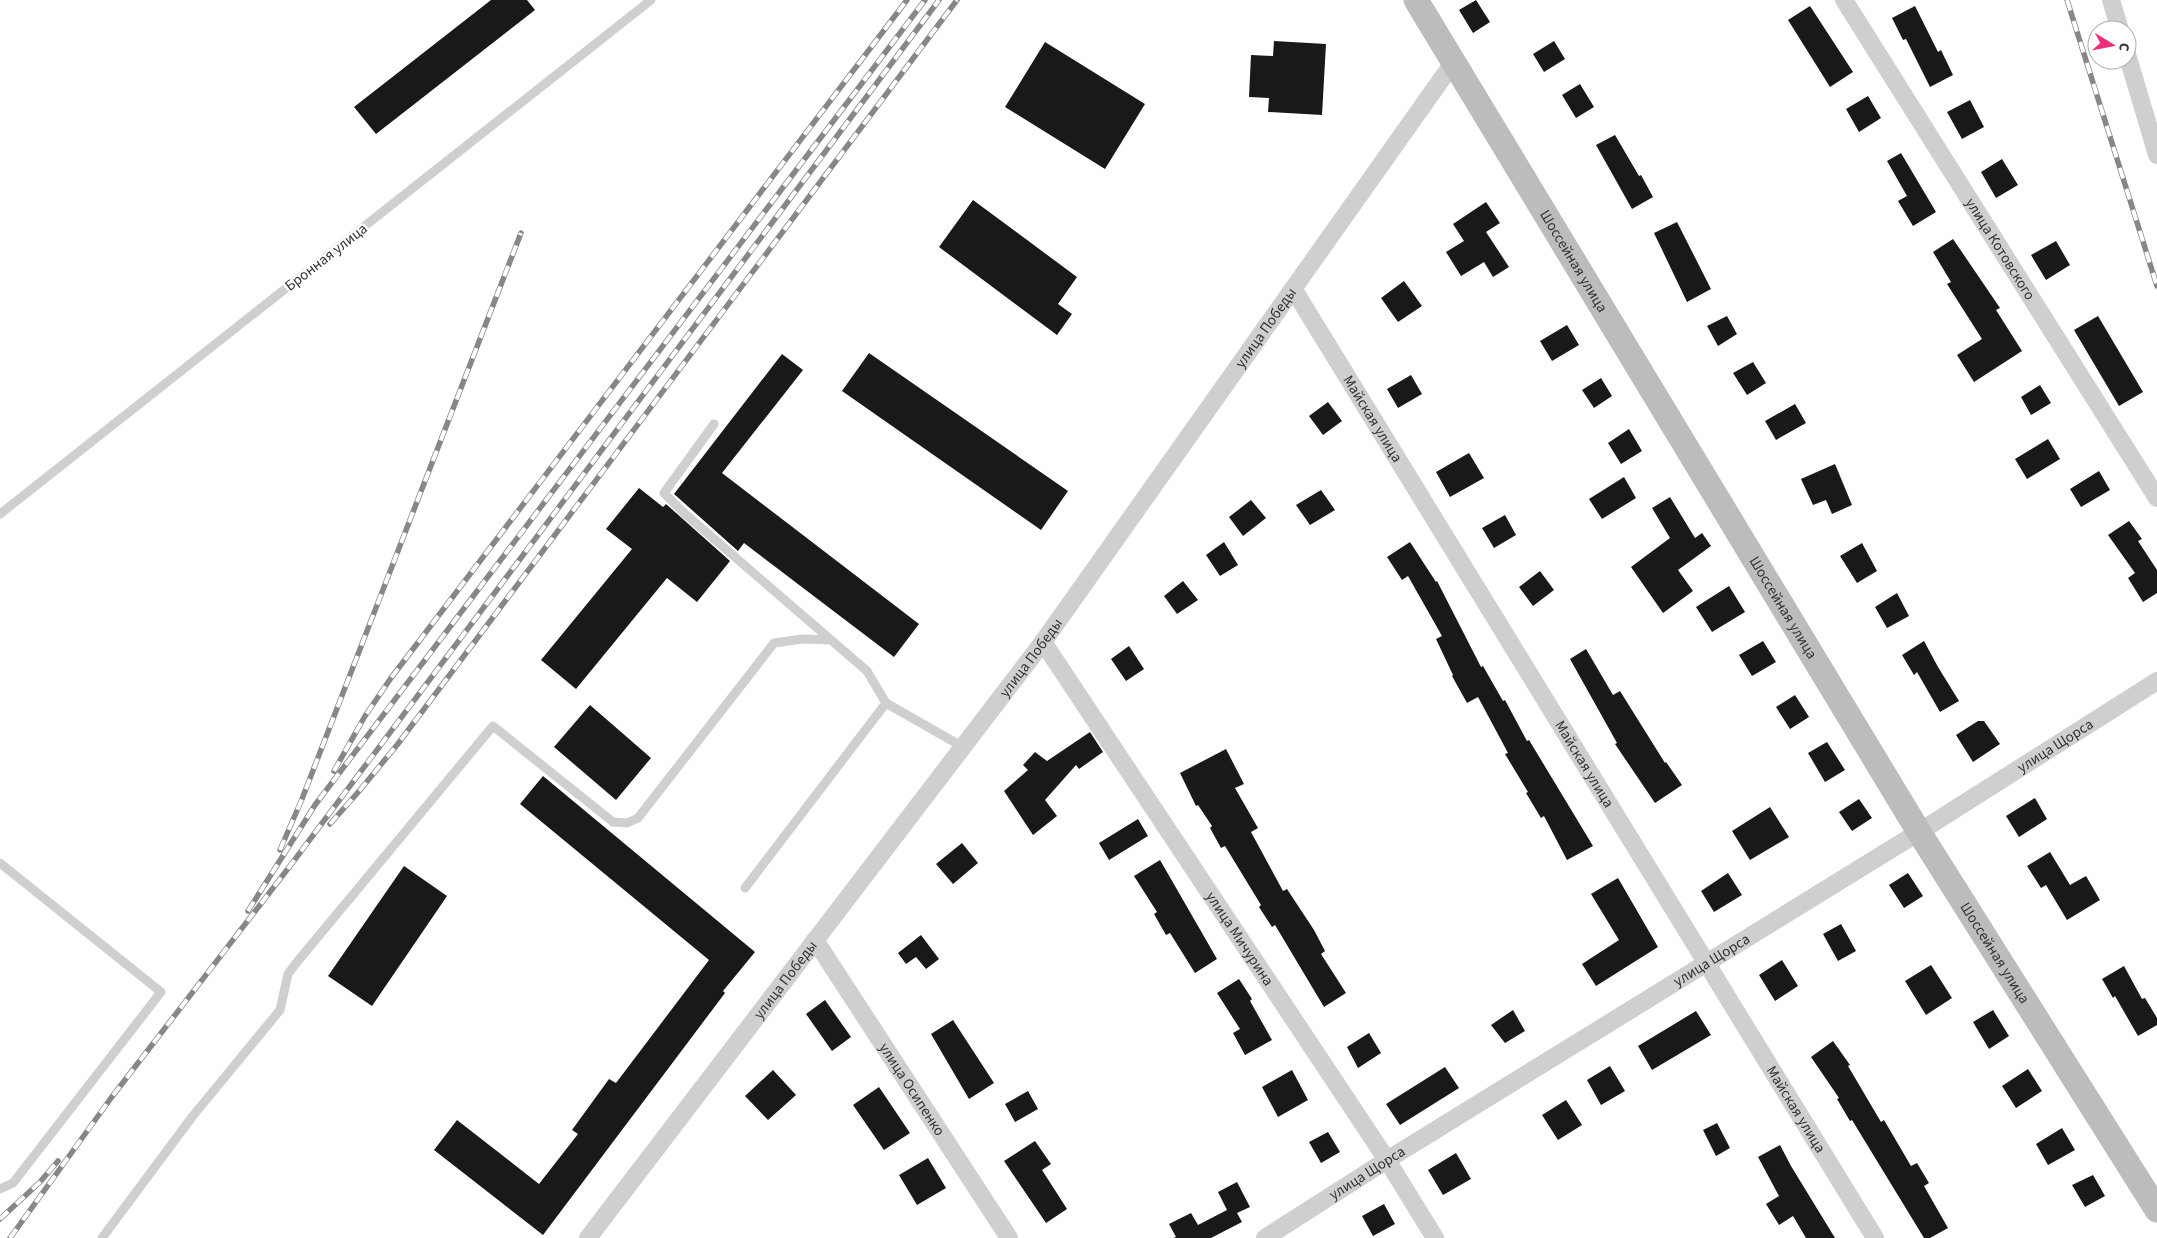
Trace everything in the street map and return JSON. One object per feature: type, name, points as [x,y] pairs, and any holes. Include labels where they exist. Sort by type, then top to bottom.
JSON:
[{"type":"main road","name":"Шоссейная улица","points":[[1416,0],[1919,832],[2157,1210]]},
{"type":"street","name":"улица Котовского","points":[[1844,0],[2157,498]]},
{"type":"street","points":[[2111,0],[2117,20]]},
{"type":"street","name":"улица Победы","points":[[588,1238],[1043,642],[1453,63]]},
{"type":"street","points":[[2132,70],[2157,155]]},
{"type":"street","name":"Майская улица","points":[[1294,290],[1875,1238]]},
{"type":"street","name":"улица Мичурина","points":[[1043,642],[1387,1160],[1435,1238]]},
{"type":"street","name":"улица Щорса","points":[[1265,1238],[1387,1160],[1919,832],[2157,681]]},
{"type":"street","name":"улица Осипенко","points":[[815,940],[1009,1238]]},
{"type":"lane","name":"Бронная улица","points":[[0,514],[652,0]]},
{"type":"lane","points":[[714,424],[664,493],[684,513],[867,672],[886,703],[963,747]]},
{"type":"lane","points":[[102,1238],[192,1116],[280,1010],[288,974],[296,962],[494,726],[613,822],[627,823],[638,818],[774,643],[803,639],[831,640]]},
{"type":"lane","points":[[744,888],[886,703]]},
{"type":"lane","points":[[0,863],[161,992],[13,1183],[0,1189]]},
{"type":"building","points":[[491,0],[527,0],[535,10],[376,134],[354,107]]},
{"type":"building","points":[[1476,0],[1490,22],[1473,33],[1459,10]]},
{"type":"building","points":[[1810,6],[1853,72],[1830,87],[1788,20]]},
{"type":"building","points":[[1915,6],[1938,52],[1941,50],[1953,75],[1930,87],[1906,39],[1903,40],[1892,18]]},
{"type":"building","points":[[1274,41],[1326,44],[1322,115],[1268,112],[1269,98],[1249,97],[1251,55],[1273,56]]},
{"type":"building","points":[[1554,41],[1565,59],[1544,72],[1533,54]]},
{"type":"building","points":[[1045,42],[1145,104],[1105,169],[1005,107]]},
{"type":"building","points":[[1580,84],[1594,107],[1576,118],[1562,95]]},
{"type":"building","points":[[1868,96],[1881,118],[1859,132],[1846,109]]},
{"type":"building","points":[[1970,100],[1984,127],[1962,139],[1947,112]]},
{"type":"building","points":[[1615,135],[1653,197],[1632,209],[1596,145]]},
{"type":"building","points":[[1901,153],[1936,212],[1913,226],[1898,201],[1907,196],[1887,161]]},
{"type":"building","points":[[2002,159],[2018,185],[1996,198],[1981,172]]},
{"type":"building","points":[[973,200],[1077,277],[1058,304],[1072,314],[1057,335],[939,247]]},
{"type":"building","points":[[1486,202],[1500,223],[1486,232],[1509,267],[1493,277],[1484,262],[1461,276],[1446,252],[1464,241],[1453,224]]},
{"type":"building","points":[[1677,222],[1711,289],[1687,302],[1654,233]]},
{"type":"building","points":[[1953,239],[2000,308],[1996,310],[2022,351],[1974,382],[1957,355],[1982,339],[1947,284],[1951,282],[1933,252]]},
{"type":"building","points":[[2056,241],[2070,265],[2046,280],[2031,255]]},
{"type":"building","points":[[1404,281],[1422,306],[1398,322],[1381,298]]},
{"type":"building","points":[[1727,316],[1737,334],[1718,346],[1707,326]]},
{"type":"building","points":[[2098,316],[2143,392],[2119,406],[2074,330]]},
{"type":"building","points":[[1567,325],[1579,345],[1552,361],[1540,341]]},
{"type":"building","points":[[869,353],[1068,491],[1041,530],[842,391]]},
{"type":"building","points":[[782,354],[803,370],[722,473],[919,624],[894,657],[744,543],[738,551],[674,494]]},
{"type":"building","points":[[1753,362],[1766,383],[1747,395],[1733,373]]},
{"type":"building","points":[[1411,375],[1422,394],[1398,408],[1387,389]]},
{"type":"building","points":[[1601,378],[1612,396],[1594,408],[1582,390]]},
{"type":"building","points":[[2040,385],[2051,403],[2031,415],[2021,397]]},
{"type":"building","points":[[1328,402],[1342,421],[1323,435],[1309,416]]},
{"type":"building","points":[[1795,404],[1806,423],[1776,440],[1765,421]]},
{"type":"building","points":[[1629,429],[1642,451],[1621,464],[1608,443]]},
{"type":"building","points":[[2048,439],[2060,459],[2027,479],[2015,459]]},
{"type":"building","points":[[1469,453],[1484,478],[1450,497],[1436,472]]},
{"type":"building","points":[[1835,464],[1852,505],[1832,514],[1826,500],[1813,505],[1801,479]]},
{"type":"building","points":[[2099,471],[2110,490],[2081,507],[2070,489]]},
{"type":"building","points":[[1624,477],[1636,498],[1602,519],[1589,499]]},
{"type":"building","points":[[639,488],[663,507],[666,504],[730,561],[697,602],[667,578],[576,689],[541,660],[632,549],[606,529]]},
{"type":"building","points":[[1321,490],[1335,510],[1310,525],[1296,505]]},
{"type":"building","points":[[1670,497],[1695,538],[1702,533],[1711,546],[1678,570],[1693,591],[1663,613],[1631,567],[1670,538],[1652,508]]},
{"type":"building","points":[[1251,500],[1266,518],[1243,536],[1229,517]]},
{"type":"building","points":[[1505,515],[1516,535],[1494,548],[1482,528]]},
{"type":"building","points":[[2129,521],[2142,539],[2138,541],[2157,570],[2157,593],[2143,602],[2128,578],[2135,573],[2108,535]]},
{"type":"building","points":[[1224,542],[1238,565],[1220,576],[1206,555]]},
{"type":"building","points":[[1410,542],[1437,581],[1481,667],[1483,666],[1503,701],[1505,700],[1527,741],[1529,740],[1593,846],[1567,860],[1544,816],[1541,818],[1526,793],[1528,792],[1505,754],[1508,753],[1478,697],[1467,703],[1452,676],[1436,639],[1442,636],[1408,576],[1402,580],[1387,557]]},
{"type":"building","points":[[1862,543],[1877,571],[1857,583],[1840,556]]},
{"type":"building","points":[[1540,571],[1554,590],[1533,606],[1519,587]]},
{"type":"building","points":[[1183,581],[1198,600],[1177,614],[1164,596]]},
{"type":"building","points":[[1729,586],[1745,612],[1712,632],[1696,607]]},
{"type":"building","points":[[1897,593],[1909,616],[1887,628],[1875,607]]},
{"type":"building","points":[[1763,641],[1776,662],[1752,676],[1739,655]]},
{"type":"building","points":[[1924,641],[1959,701],[1940,712],[1917,672],[1914,675],[1902,655]]},
{"type":"building","points":[[1129,646],[1144,669],[1126,681],[1111,659]]},
{"type":"building","points":[[1586,649],[1613,695],[1620,691],[1665,763],[1682,785],[1655,803],[1615,744],[1617,743],[1570,659]]},
{"type":"building","points":[[1795,695],[1809,717],[1790,729],[1776,707]]},
{"type":"building","points":[[590,705],[651,758],[616,800],[554,747]]},
{"type":"building","points":[[1978,721],[1984,721],[2000,744],[1973,762],[1956,735]]},
{"type":"building","points":[[1090,732],[1103,752],[1079,769],[1076,765],[1045,800],[1057,816],[1033,835],[1004,791],[1028,770],[1023,765],[1035,752],[1047,761]]},
{"type":"building","points":[[1827,742],[1845,770],[1825,782],[1808,753]]},
{"type":"building","points":[[1226,749],[1244,784],[1235,788],[1258,828],[1251,832],[1283,891],[1287,889],[1314,930],[1325,951],[1321,954],[1346,993],[1324,1007],[1275,925],[1272,927],[1259,907],[1261,905],[1225,846],[1221,848],[1210,828],[1212,826],[1198,805],[1196,806],[1180,773]]},
{"type":"building","points":[[543,776],[755,952],[723,991],[725,993],[543,1235],[434,1150],[457,1120],[539,1184],[578,1134],[572,1130],[609,1079],[616,1083],[709,960],[520,804]]},
{"type":"building","points":[[2035,798],[2047,819],[2019,837],[2006,816]]},
{"type":"building","points":[[1859,799],[1872,818],[1852,831],[1839,812]]},
{"type":"building","points":[[1770,807],[1789,837],[1750,860],[1732,831]]},
{"type":"building","points":[[1138,819],[1148,836],[1109,860],[1099,843]]},
{"type":"building","points":[[962,843],[978,863],[953,884],[936,864]]},
{"type":"building","points":[[2050,852],[2070,885],[2086,876],[2100,900],[2067,920],[2046,885],[2041,888],[2027,866]]},
{"type":"building","points":[[1160,860],[1217,959],[1195,973],[1170,933],[1166,935],[1154,914],[1157,912],[1134,876]]},
{"type":"building","points":[[404,866],[447,896],[372,1006],[328,976]]},
{"type":"building","points":[[1728,873],[1742,895],[1714,912],[1701,891]]},
{"type":"building","points":[[1908,873],[1923,896],[1904,908],[1889,885]]},
{"type":"building","points":[[1618,878],[1658,947],[1596,986],[1582,964],[1619,940],[1591,894]]},
{"type":"building","points":[[1841,924],[1856,951],[1838,961],[1823,934]]},
{"type":"building","points":[[921,935],[939,959],[926,969],[916,957],[906,964],[898,953]]},
{"type":"building","points":[[1782,960],[1798,986],[1775,1001],[1759,975]]},
{"type":"building","points":[[1931,965],[1952,998],[1926,1015],[1905,981]]},
{"type":"building","points":[[2124,966],[2142,999],[2145,998],[2157,1018],[2157,1025],[2138,1036],[2115,996],[2113,998],[2102,979]]},
{"type":"building","points":[[1239,979],[1252,999],[1250,1001],[1272,1040],[1245,1055],[1233,1033],[1240,1029],[1217,993]]},
{"type":"building","points":[[825,1000],[851,1037],[832,1051],[806,1014]]},
{"type":"building","points":[[1513,1010],[1525,1031],[1505,1043],[1491,1025]]},
{"type":"building","points":[[1993,1010],[2009,1036],[1989,1049],[1973,1022]]},
{"type":"building","points":[[1696,1011],[1711,1035],[1652,1070],[1638,1046]]},
{"type":"building","points":[[953,1020],[994,1083],[969,1099],[931,1034]]},
{"type":"building","points":[[1369,1033],[1381,1053],[1358,1068],[1347,1047]]},
{"type":"building","points":[[1833,1041],[1850,1065],[1848,1066],[1881,1122],[1884,1120],[1911,1166],[1917,1163],[1929,1183],[1924,1186],[1948,1228],[1930,1238],[1924,1238],[1852,1120],[1850,1121],[1837,1099],[1839,1098],[1811,1057]]},
{"type":"building","points":[[1610,1066],[1625,1091],[1601,1105],[1587,1080]]},
{"type":"building","points":[[1445,1067],[1459,1088],[1400,1125],[1386,1104]]},
{"type":"building","points":[[2028,1069],[2042,1091],[2016,1108],[2002,1086]]},
{"type":"building","points":[[773,1070],[796,1095],[768,1120],[745,1096]]},
{"type":"building","points":[[1292,1070],[1308,1100],[1278,1117],[1262,1087]]},
{"type":"building","points":[[879,1087],[910,1133],[884,1150],[853,1105]]},
{"type":"building","points":[[1028,1091],[1038,1109],[1015,1122],[1005,1104]]},
{"type":"building","points":[[1566,1100],[1582,1125],[1558,1140],[1542,1115]]},
{"type":"building","points":[[1717,1123],[1730,1148],[1716,1156],[1703,1130]]},
{"type":"building","points":[[2062,1128],[2075,1150],[2048,1165],[2036,1144]]},
{"type":"building","points":[[1328,1132],[1340,1152],[1321,1163],[1309,1142]]},
{"type":"building","points":[[1035,1141],[1051,1164],[1042,1170],[1067,1209],[1046,1223],[1004,1161]]},
{"type":"building","points":[[1780,1145],[1835,1238],[1806,1238],[1793,1216],[1779,1225],[1766,1204],[1779,1196],[1758,1157]]},
{"type":"building","points":[[1456,1153],[1471,1179],[1443,1195],[1428,1170]]},
{"type":"building","points":[[928,1158],[946,1188],[917,1205],[899,1175]]},
{"type":"building","points":[[2093,1175],[2105,1196],[2085,1207],[2072,1185]]},
{"type":"building","points":[[1237,1182],[1250,1207],[1237,1213],[1242,1222],[1211,1238],[1173,1238],[1176,1237],[1169,1224],[1191,1213],[1198,1225],[1227,1210],[1218,1192]]},
{"type":"building","points":[[1384,1204],[1395,1224],[1373,1236],[1362,1216]]},
{"type":"railway","points":[[334,771],[365,716],[391,678],[907,0]]},
{"type":"railway","points":[[248,911],[315,805],[925,0]]},
{"type":"railway","points":[[10,1238],[111,1098],[290,866],[939,0]]},
{"type":"railway","points":[[330,824],[397,745],[957,0]]},
{"type":"railway","points":[[2067,0],[2157,286]]},
{"type":"railway","points":[[280,850],[302,799],[521,233]]},
{"type":"railway","points":[[0,1219],[40,1182],[58,1161]]}]
